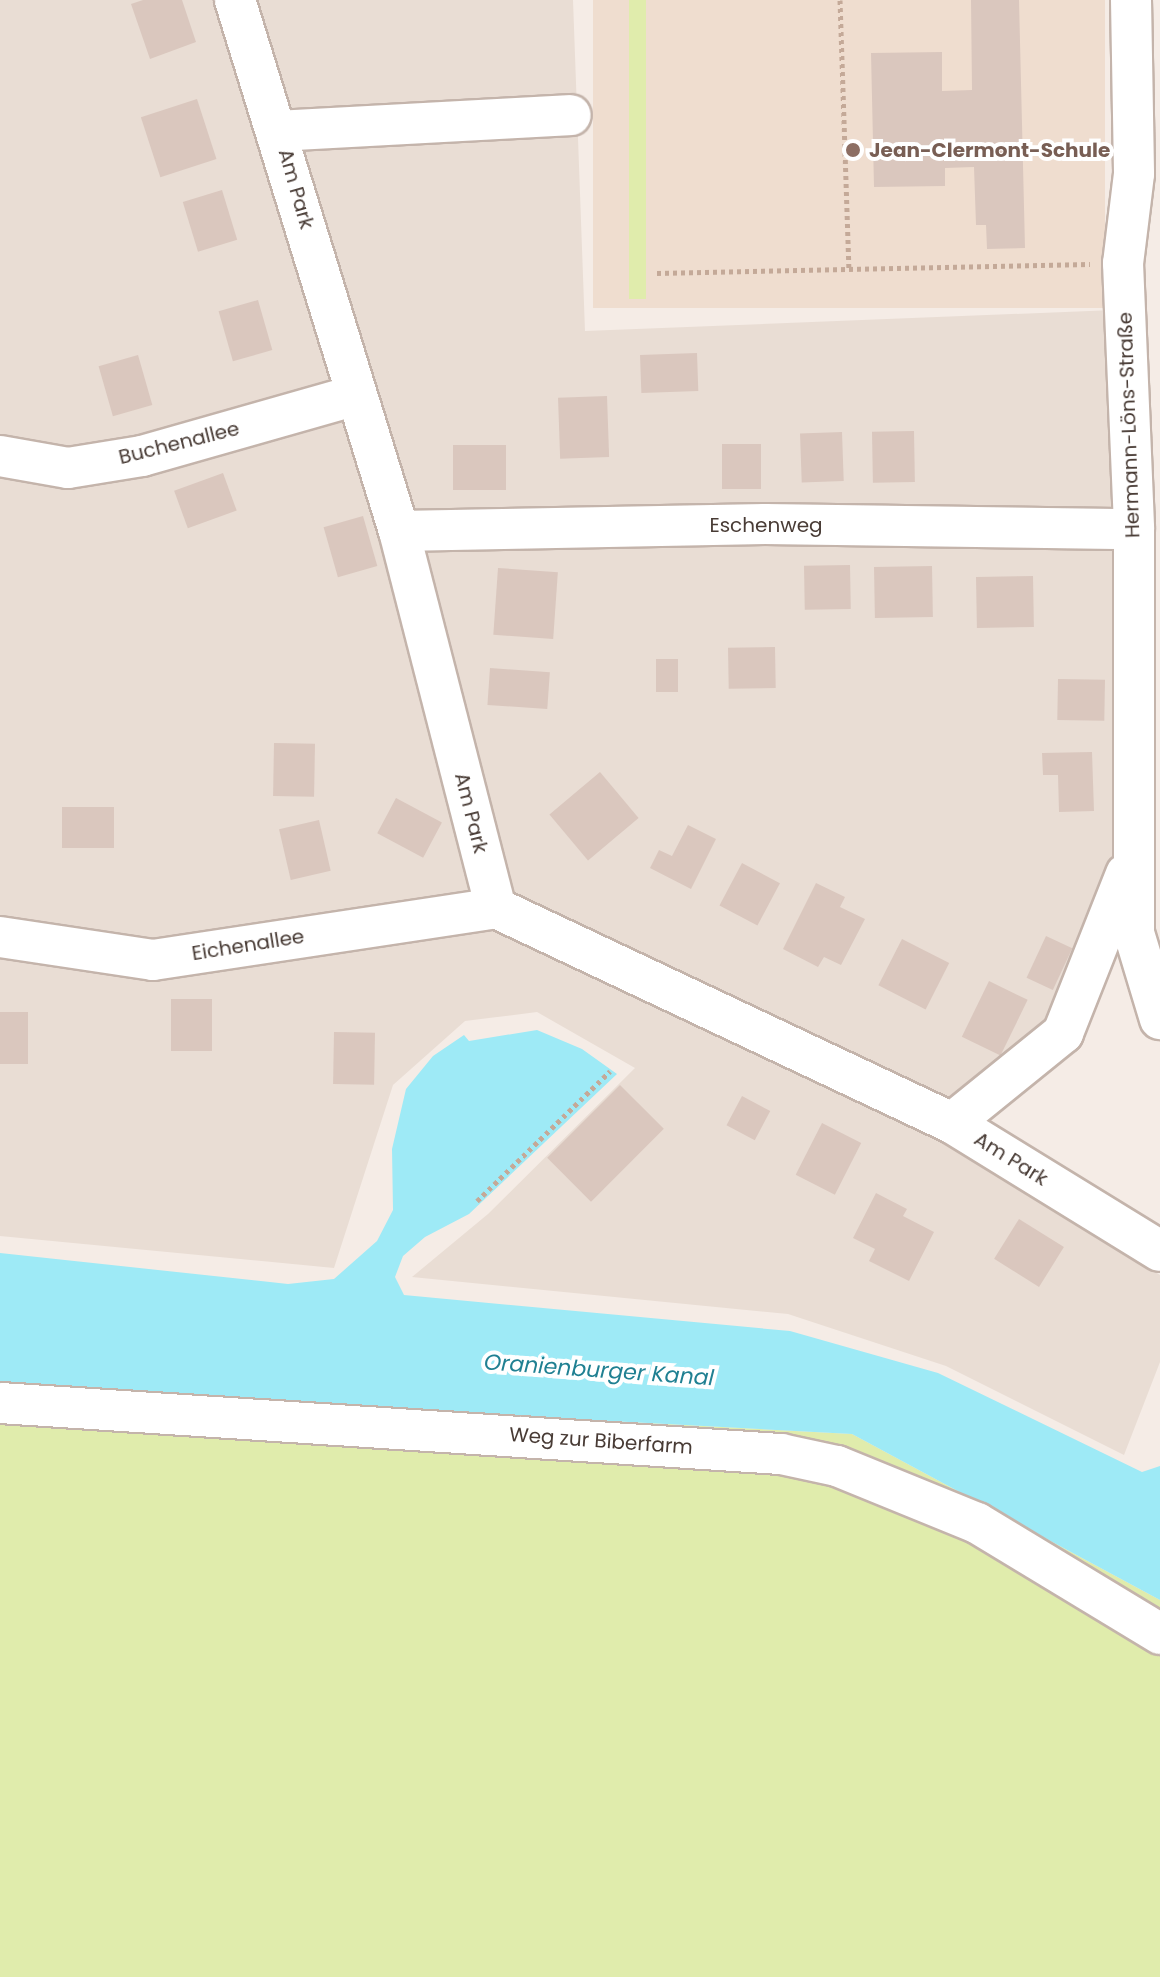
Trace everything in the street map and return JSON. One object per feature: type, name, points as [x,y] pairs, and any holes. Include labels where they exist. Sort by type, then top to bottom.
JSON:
[{"type":"street","name":"Am Park","points":[[235,0],[278,131],[399,531],[496,908],[952,1123],[1160,1251]]},
{"type":"street","name":"Hermann-Löns-Straße","points":[[1131,0],[1134,174],[1123,263],[1134,529],[1134,933],[1160,1019]]},
{"type":"street","points":[[278,131],[571,115]]},
{"type":"street","name":"Buchenallee","points":[[0,456],[68,468],[142,456],[356,395]]},
{"type":"street","name":"Eschenweg","points":[[399,531],[765,524],[1134,529]]},
{"type":"street","name":"Hermann-Löns-Straße","points":[[952,1123],[1063,1033],[1134,852]]},
{"type":"street","name":"Eichenallee","points":[[0,937],[153,960],[496,908]]},
{"type":"street","name":"Weg zur Biberfarm","points":[[0,1403],[702,1447],[837,1466],[977,1523],[1160,1634]]},
{"type":"path","points":[[840,0],[849,269]]},
{"type":"path","points":[[657,273],[1123,263]]},
{"type":"path","points":[[477,1201],[610,1071]]},
{"type":"shaded area","points":[[0,0],[573,0],[585,331],[1114,310],[1121,856],[1054,1026],[933,1131],[1160,1275],[1160,1362],[1124,1455],[946,1366],[788,1314],[412,1277],[488,1214],[635,1068],[537,1012],[465,1021],[393,1085],[334,1268],[0,1236]]},
{"type":"shaded area","name":"Jean-Clermont-Schule","points":[[593,0],[1105,0],[1105,308],[593,308]]},
{"type":"green space","points":[[629,0],[646,0],[646,299],[629,299]]},
{"type":"green space","points":[[0,1388],[852,1434],[1160,1600],[1160,1977],[0,1977]]},
{"type":"water","name":"Oranienburger Kanal","points":[[537,1030],[582,1049],[617,1074],[469,1214],[425,1237],[403,1256],[395,1277],[404,1295],[790,1331],[938,1373],[1142,1472],[1160,1466],[1160,1600],[852,1434],[0,1388],[0,1253],[288,1284],[334,1279],[377,1241],[393,1210],[392,1149],[406,1089],[433,1056],[464,1035],[469,1041]]},
{"type":"building","points":[[143,0],[182,0],[196,42],[150,59],[131,4]]},
{"type":"building","points":[[971,0],[1019,0],[1025,248],[987,249],[986,225],[976,225],[974,167],[945,168],[945,186],[874,187],[871,53],[942,52],[942,91],[972,90]]},
{"type":"building","points":[[197,99],[216,159],[160,177],[141,117]]},
{"type":"building","points":[[222,190],[237,240],[198,252],[183,202]]},
{"type":"building","points":[[258,300],[272,350],[233,361],[219,311]]},
{"type":"building","points":[[697,353],[698,391],[641,393],[640,355]]},
{"type":"building","points":[[138,355],[152,405],[113,416],[99,366]]},
{"type":"building","points":[[607,396],[609,457],[560,459],[558,398]]},
{"type":"building","points":[[914,431],[915,482],[873,483],[872,432]]},
{"type":"building","points":[[842,432],[844,481],[802,482],[800,433]]},
{"type":"building","points":[[722,444],[761,444],[761,489],[722,489]]},
{"type":"building","points":[[453,445],[506,445],[506,490],[453,490]]},
{"type":"building","points":[[223,473],[237,511],[188,528],[174,491]]},
{"type":"building","points":[[363,516],[377,566],[338,577],[324,527]]},
{"type":"building","points":[[850,565],[851,609],[805,610],[804,566]]},
{"type":"building","points":[[932,566],[933,617],[875,618],[874,567]]},
{"type":"building","points":[[498,568],[558,572],[553,639],[493,635]]},
{"type":"building","points":[[1033,576],[1034,627],[977,628],[976,577]]},
{"type":"building","points":[[775,647],[776,688],[729,689],[728,648]]},
{"type":"building","points":[[656,659],[678,659],[678,692],[656,692]]},
{"type":"building","points":[[490,668],[550,672],[547,709],[487,705]]},
{"type":"building","points":[[1058,679],[1105,680],[1104,721],[1057,720]]},
{"type":"building","points":[[274,743],[315,744],[314,797],[273,796]]},
{"type":"building","points":[[1092,752],[1094,811],[1059,812],[1058,775],[1043,775],[1042,753]]},
{"type":"building","points":[[600,772],[639,818],[588,860],[549,814]]},
{"type":"building","points":[[396,798],[442,822],[423,858],[377,833]]},
{"type":"building","points":[[62,807],[114,807],[114,848],[62,848]]},
{"type":"building","points":[[319,820],[331,871],[291,880],[279,829]]},
{"type":"building","points":[[688,825],[716,839],[691,889],[650,868],[659,850],[672,856]]},
{"type":"building","points":[[742,863],[780,883],[757,926],[719,905]]},
{"type":"building","points":[[816,883],[845,897],[840,907],[865,919],[841,965],[824,957],[818,967],[783,949]]},
{"type":"building","points":[[1046,936],[1072,948],[1053,990],[1027,978]]},
{"type":"building","points":[[902,939],[949,963],[926,1009],[878,985]]},
{"type":"building","points":[[989,981],[1028,1000],[1000,1056],[962,1037]]},
{"type":"building","points":[[171,999],[212,999],[212,1051],[171,1051]]},
{"type":"building","points":[[0,1012],[28,1012],[28,1064],[0,1064]]},
{"type":"building","points":[[334,1032],[375,1033],[374,1085],[333,1084]]},
{"type":"building","points":[[620,1085],[664,1129],[591,1202],[547,1158]]},
{"type":"building","points":[[742,1096],[770,1111],[755,1140],[727,1125]]},
{"type":"building","points":[[822,1123],[861,1143],[835,1195],[796,1175]]},
{"type":"building","points":[[876,1193],[907,1209],[903,1216],[934,1232],[909,1281],[869,1261],[875,1249],[853,1238]]},
{"type":"building","points":[[1019,1219],[1064,1247],[1039,1287],[994,1259]]},
{"type":"place","name":"Jean-Clermont-Schule","points":[[853,150]]}]
